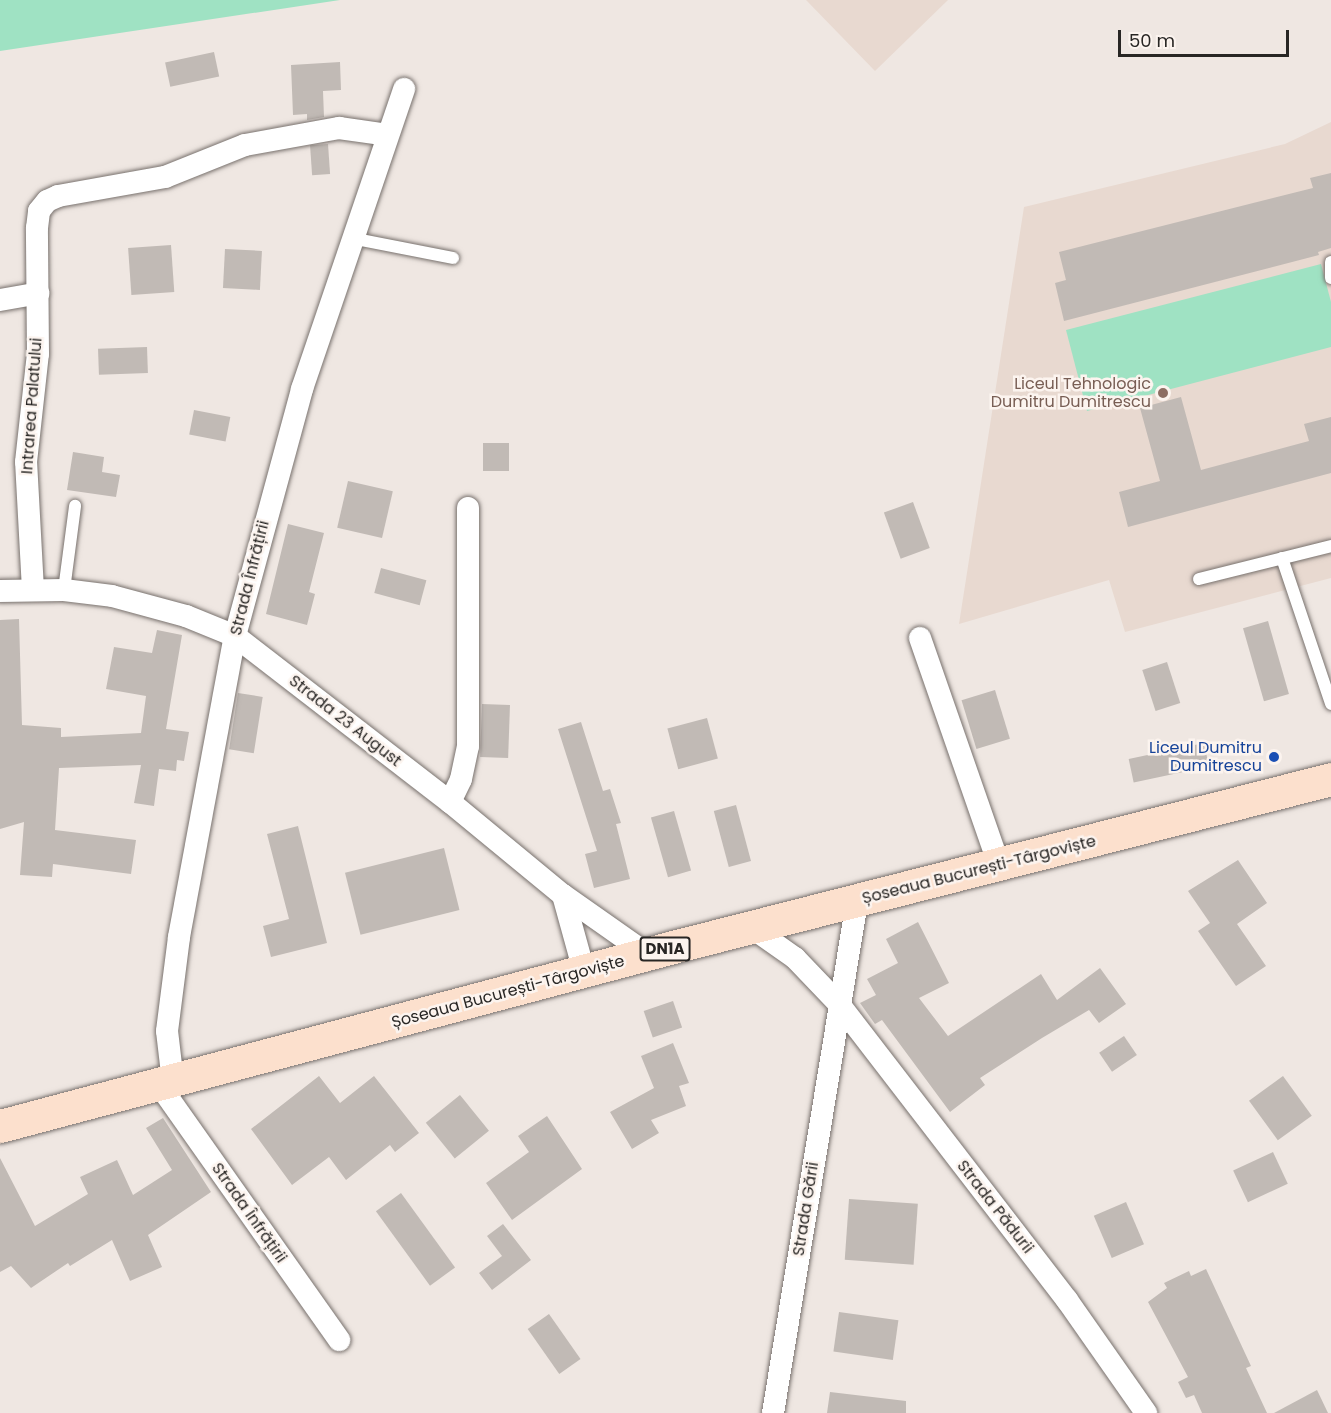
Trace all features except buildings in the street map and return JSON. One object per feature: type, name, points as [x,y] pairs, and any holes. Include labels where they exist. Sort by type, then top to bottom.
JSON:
[{"type":"main road","name":"Șoseaua București-Târgoviște","points":[[0,1126],[167,1084],[647,954],[1331,779]]},
{"type":"street","name":"Strada Înfrățirii","points":[[339,1340],[167,1084],[167,1031],[179,937],[235,636],[302,389],[351,238],[404,89]]},
{"type":"street","name":"Intrarea Palatului","points":[[33,590],[26,462],[38,354],[39,212],[47,201],[58,196],[165,177],[245,145],[296,135],[339,128],[388,135]]},
{"type":"street","points":[[0,300],[38,293]]},
{"type":"street","points":[[450,801],[461,779],[468,746],[468,508]]},
{"type":"street","name":"Strada 23 August","points":[[0,591],[64,590],[112,596],[154,606],[235,636],[450,801],[563,895],[647,954]]},
{"type":"street","points":[[920,638],[999,865]]},
{"type":"street","points":[[563,895],[584,972]]},
{"type":"street","name":"Strada Gării","points":[[773,1413],[857,902]]},
{"type":"street","name":"Strada Pădurii","points":[[751,927],[795,958],[839,1005],[1067,1300],[1146,1413]]},
{"type":"lane","points":[[351,238],[453,258]]},
{"type":"lane","points":[[1331,262],[1331,278]]},
{"type":"lane","points":[[64,590],[75,506]]},
{"type":"lane","points":[[1199,579],[1331,546]]},
{"type":"lane","points":[[1282,558],[1331,704]]},
{"type":"shaded area","points":[[806,0],[948,0],[875,71]]},
{"type":"shaded area","name":"Liceul Tehnologic Dumitru Dumitrescu","points":[[1331,122],[1331,578],[1125,632],[1109,580],[959,624],[1024,207],[1285,144]]},
{"type":"green space","points":[[0,0],[340,0],[0,51]]},
{"type":"green space","points":[[1321,264],[1331,302],[1331,347],[1087,411],[1066,330]]},
{"type":"place","name":"Liceul Tehnologic Dumitru Dumitrescu","points":[[1163,393]]},
{"type":"place","name":"Liceul Dumitru Dumitrescu","points":[[1274,757]]}]
